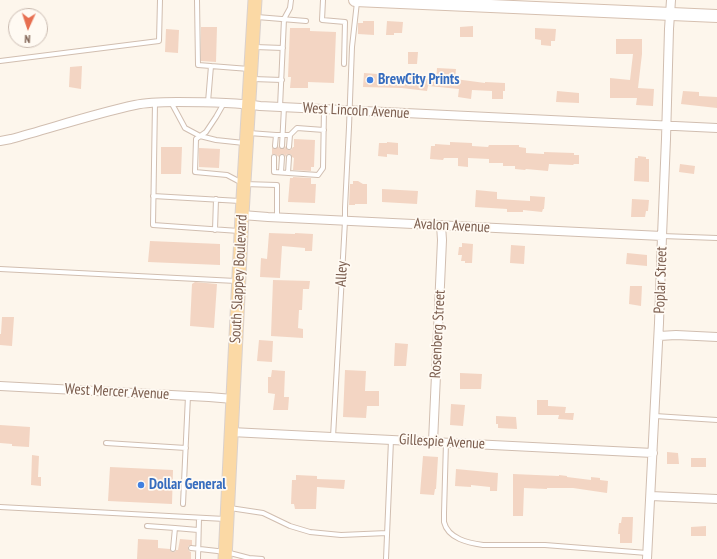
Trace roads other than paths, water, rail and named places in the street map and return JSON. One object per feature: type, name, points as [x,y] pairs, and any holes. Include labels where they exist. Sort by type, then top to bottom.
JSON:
[{"type":"main road","name":"South Slappey Boulevard","points":[[225,555],[241,232],[255,0]]},
{"type":"street","points":[[356,0],[717,16]]},
{"type":"street","name":"Poplar Street","points":[[647,556],[655,416],[670,0]]},
{"type":"street","name":"West Lincoln Avenue","points":[[0,141],[11,140],[136,105],[171,102],[208,102],[350,111],[717,128]]},
{"type":"street","name":"Avalon Avenue","points":[[242,215],[277,218],[662,236]]},
{"type":"street","name":"Rosenberg Street","points":[[432,442],[442,240],[441,226]]},
{"type":"street","points":[[658,336],[676,335],[717,337]]},
{"type":"street","name":"West Mercer Avenue","points":[[0,386],[233,399]]},
{"type":"street","name":"Gillespie Avenue","points":[[231,432],[653,453]]},
{"type":"street","points":[[650,496],[717,499]]},
{"type":"lane","points":[[0,61],[159,40],[160,0]]},
{"type":"lane","points":[[197,0],[198,65],[211,66],[282,80]]},
{"type":"lane","points":[[282,146],[284,19],[290,8],[291,0]]},
{"type":"lane","points":[[323,0],[322,20],[345,22],[344,64]]},
{"type":"lane","name":"Alley","points":[[334,437],[352,47],[356,0]]},
{"type":"lane","points":[[254,17],[306,21]]},
{"type":"lane","points":[[253,46],[283,48]]},
{"type":"lane","points":[[208,102],[211,66]]},
{"type":"lane","points":[[171,102],[185,128],[200,136],[216,140],[290,135]]},
{"type":"lane","points":[[155,103],[153,225],[241,232]]},
{"type":"lane","points":[[224,103],[206,132],[196,139],[195,172],[227,175],[244,184],[277,184],[277,218]]},
{"type":"lane","points":[[274,156],[274,172],[318,175],[324,168],[324,109]]},
{"type":"lane","points":[[289,147],[290,135],[297,128],[324,130]]},
{"type":"lane","points":[[275,146],[276,135]]},
{"type":"lane","points":[[281,172],[282,157]]},
{"type":"lane","points":[[288,173],[289,157]]},
{"type":"lane","points":[[153,196],[243,201]]},
{"type":"lane","points":[[215,230],[216,199]]},
{"type":"lane","points":[[662,236],[717,238]]},
{"type":"lane","points":[[0,269],[239,281]]},
{"type":"lane","points":[[183,504],[188,396]]},
{"type":"lane","points":[[655,416],[717,420]]},
{"type":"lane","points":[[386,559],[391,440]]},
{"type":"lane","points":[[446,442],[444,523],[448,531],[455,537],[483,545],[545,545],[647,556]]},
{"type":"lane","points":[[106,443],[186,448]]},
{"type":"lane","points":[[0,507],[199,518],[227,514],[239,509],[263,513],[290,526],[310,532],[341,534],[387,533]]},
{"type":"lane","points":[[198,559],[199,518]]},
{"type":"lane","points":[[147,526],[198,530]]},
{"type":"lane","points":[[175,528],[173,548],[179,547]]},
{"type":"lane","points":[[191,548],[198,548],[225,555],[262,559]]},
{"type":"place","name":"BrewCity Prints","points":[[370,80]]},
{"type":"place","name":"Dollar General","points":[[141,485]]}]
